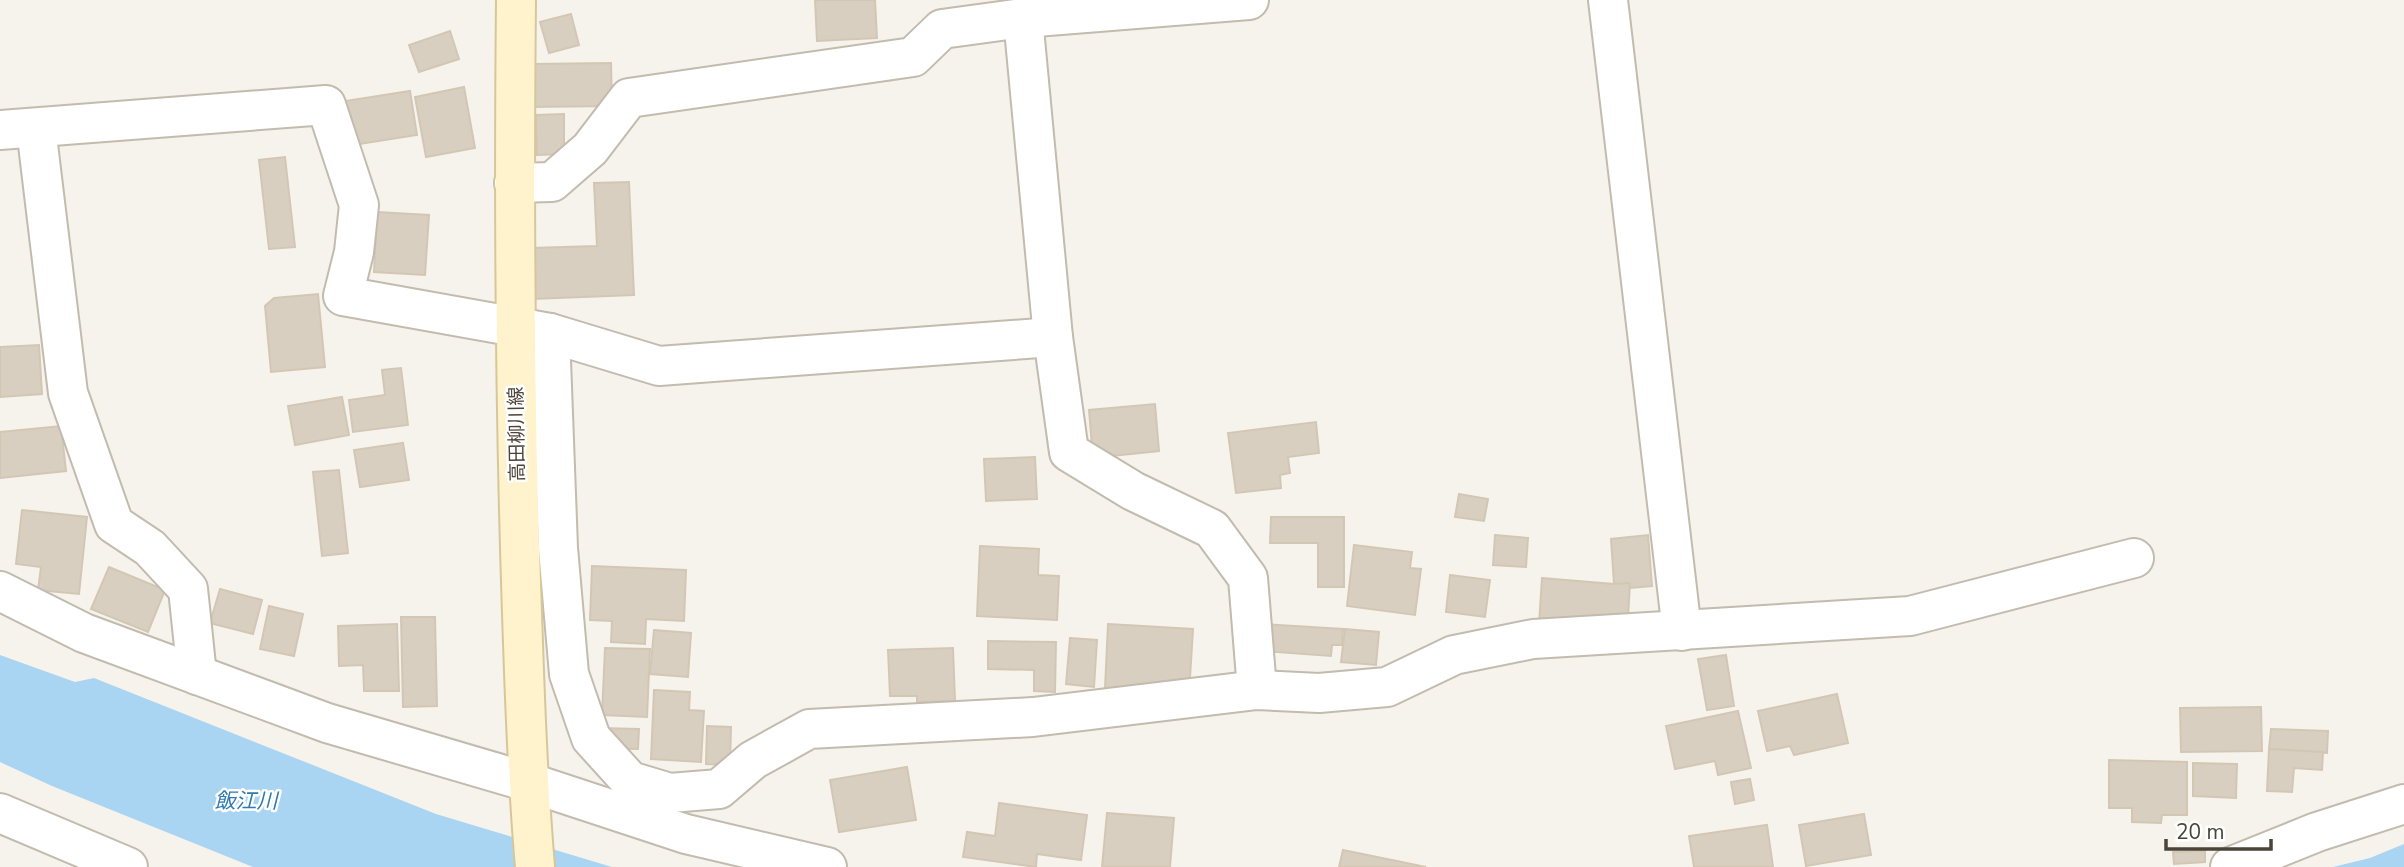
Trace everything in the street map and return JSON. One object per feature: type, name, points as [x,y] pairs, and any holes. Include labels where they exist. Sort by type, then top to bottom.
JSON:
[{"type":"main road","name":"高田柳川線","points":[[516,0],[514,183],[533,330],[516,433],[528,782],[534,867]]},
{"type":"street","points":[[514,183],[552,182],[590,149],[629,98],[913,57],[939,14],[1023,18],[1249,0]]},
{"type":"street","points":[[1608,0],[1682,631]]},
{"type":"street","points":[[1023,18],[1053,337],[1069,452],[1133,491],[1212,529],[1248,578],[1257,690]]},
{"type":"street","points":[[197,675],[188,589],[150,548],[114,524],[68,393],[18,129],[326,105],[359,205],[354,251],[343,296],[533,330],[659,366],[1053,337]]},
{"type":"street","points":[[533,330],[558,548],[569,674],[591,738],[630,781],[670,793],[719,789],[752,760],[809,729],[1033,717],[1257,690],[1320,693],[1387,687],[1454,655],[1533,639],[1910,616],[2134,558]]},
{"type":"street","points":[[0,591],[84,633],[327,723],[528,782],[686,834],[827,867]]},
{"type":"street","points":[[2230,867],[2317,832],[2404,804]]},
{"type":"street","points":[[0,813],[126,867]]},
{"type":"water","name":"飯江川","points":[[0,655],[75,682],[94,678],[436,814],[612,867],[253,867],[52,786],[0,762]]},
{"type":"water","points":[[2404,844],[2404,867],[2333,867],[2370,858]]},
{"type":"building","points":[[815,0],[875,0],[877,38],[817,41]]},
{"type":"building","points":[[571,14],[579,45],[549,53],[540,22]]},
{"type":"building","points":[[450,31],[459,59],[419,72],[409,45]]},
{"type":"building","points":[[611,63],[612,106],[532,107],[531,64]]},
{"type":"building","points":[[464,87],[475,148],[426,157],[415,97]]},
{"type":"building","points":[[410,91],[417,135],[346,146],[339,102]]},
{"type":"building","points":[[564,114],[564,154],[537,155],[536,115]]},
{"type":"building","points":[[285,157],[295,247],[269,249],[259,160]]},
{"type":"building","points":[[629,182],[634,295],[533,299],[531,248],[597,246],[594,183]]},
{"type":"building","points":[[377,212],[429,215],[425,275],[374,272]]},
{"type":"building","points":[[318,294],[325,367],[271,372],[265,306],[274,298]]},
{"type":"building","points":[[39,345],[42,394],[0,397],[0,347]]},
{"type":"building","points":[[401,368],[408,425],[353,432],[349,400],[385,395],[382,370]]},
{"type":"building","points":[[342,397],[349,435],[295,445],[288,406]]},
{"type":"building","points":[[1155,404],[1159,451],[1093,458],[1089,410]]},
{"type":"building","points":[[1316,422],[1319,453],[1288,457],[1290,473],[1280,475],[1281,488],[1236,493],[1228,433]]},
{"type":"building","points":[[61,426],[66,471],[0,478],[0,432]]},
{"type":"building","points":[[403,443],[409,480],[360,487],[354,450]]},
{"type":"building","points":[[1035,457],[1037,499],[986,501],[984,459]]},
{"type":"building","points":[[339,470],[348,553],[322,556],[313,472]]},
{"type":"building","points":[[1459,494],[1488,499],[1484,521],[1455,517]]},
{"type":"building","points":[[22,510],[87,517],[79,594],[38,590],[41,567],[16,564]]},
{"type":"building","points":[[1271,517],[1344,517],[1344,587],[1318,587],[1318,543],[1270,543]]},
{"type":"building","points":[[1495,535],[1528,538],[1526,567],[1493,565]]},
{"type":"building","points":[[1648,535],[1652,586],[1630,588],[1630,583],[1614,584],[1611,539]]},
{"type":"building","points":[[1354,545],[1412,552],[1410,568],[1421,569],[1415,615],[1347,606]]},
{"type":"building","points":[[980,546],[1039,549],[1038,575],[1059,576],[1057,620],[977,616]]},
{"type":"building","points":[[592,566],[686,570],[684,621],[646,619],[645,644],[611,642],[612,621],[590,620]]},
{"type":"building","points":[[109,567],[165,590],[148,632],[91,609]]},
{"type":"building","points":[[1450,575],[1490,580],[1485,617],[1446,612]]},
{"type":"building","points":[[1542,578],[1630,583],[1627,635],[1539,624]]},
{"type":"building","points":[[220,589],[262,600],[253,634],[210,623]]},
{"type":"building","points":[[269,606],[303,614],[294,656],[260,649]]},
{"type":"building","points":[[401,617],[435,617],[437,706],[403,707]]},
{"type":"building","points":[[397,624],[399,691],[364,691],[363,665],[339,666],[338,626]]},
{"type":"building","points":[[1108,624],[1193,629],[1189,694],[1105,688]]},
{"type":"building","points":[[1264,624],[1343,629],[1342,645],[1332,645],[1331,656],[1262,651]]},
{"type":"building","points":[[1345,629],[1379,632],[1376,665],[1341,662]]},
{"type":"building","points":[[654,630],[691,633],[688,677],[650,674]]},
{"type":"building","points":[[1070,638],[1097,640],[1094,687],[1066,684]]},
{"type":"building","points":[[988,641],[1056,642],[1055,692],[1034,691],[1034,670],[988,669]]},
{"type":"building","points":[[605,648],[650,649],[647,717],[602,715]]},
{"type":"building","points":[[953,648],[955,701],[917,702],[917,696],[890,696],[888,650]]},
{"type":"building","points":[[1726,655],[1734,706],[1707,710],[1698,659]]},
{"type":"building","points":[[654,690],[690,692],[689,710],[704,711],[701,762],[651,759]]},
{"type":"building","points":[[1837,694],[1848,743],[1794,755],[1790,746],[1767,751],[1758,711]]},
{"type":"building","points":[[2261,707],[2262,751],[2181,752],[2180,708]]},
{"type":"building","points":[[1738,711],[1751,768],[1718,775],[1715,761],[1675,769],[1666,726]]},
{"type":"building","points":[[707,726],[731,727],[730,765],[706,764]]},
{"type":"building","points":[[600,728],[639,729],[638,749],[599,748]]},
{"type":"building","points":[[2271,729],[2328,731],[2327,753],[2269,749]]},
{"type":"building","points":[[2269,749],[2323,752],[2322,770],[2294,768],[2292,792],[2267,791]]},
{"type":"building","points":[[2109,760],[2187,762],[2187,815],[2162,815],[2161,823],[2132,822],[2132,808],[2109,808]]},
{"type":"building","points":[[2193,763],[2237,764],[2236,798],[2193,796]]},
{"type":"building","points":[[907,767],[916,820],[839,832],[830,780]]},
{"type":"building","points":[[1750,779],[1754,800],[1735,804],[1731,782]]},
{"type":"building","points":[[999,803],[1087,815],[1081,860],[1037,854],[1036,867],[963,857],[967,832],[995,836]]},
{"type":"building","points":[[1107,813],[1174,818],[1170,867],[1102,867]]},
{"type":"building","points":[[1864,814],[1871,855],[1806,866],[1799,825]]},
{"type":"building","points":[[1767,825],[1773,867],[1694,867],[1689,836]]},
{"type":"building","points":[[1343,850],[1426,867],[1339,867]]},
{"type":"building","points":[[2205,851],[2205,862],[2174,864],[2173,852]]}]
